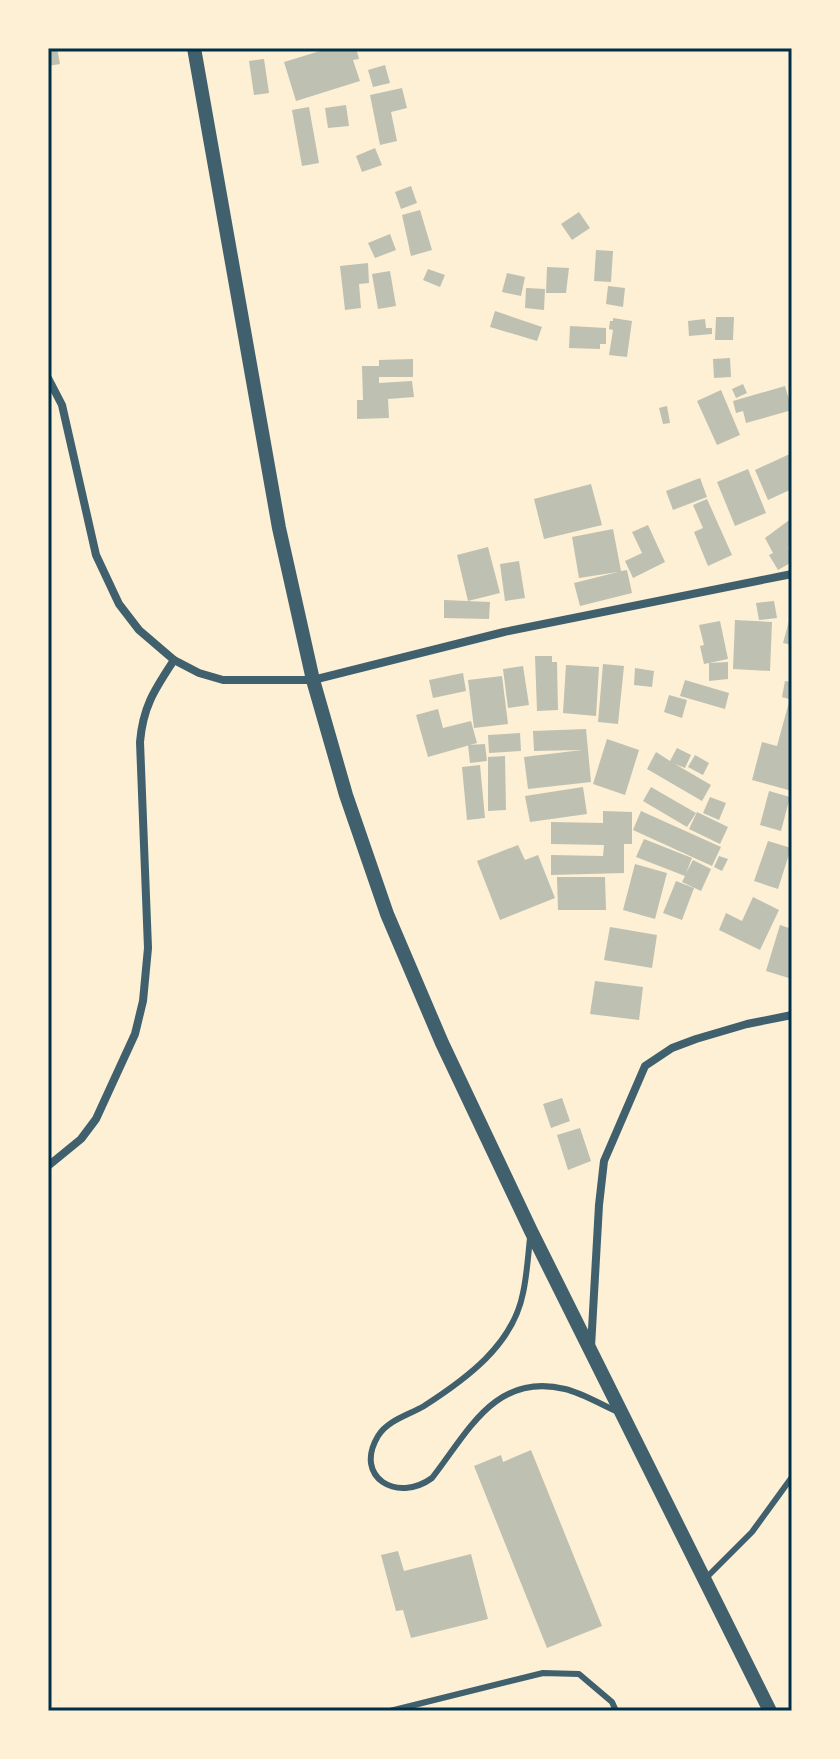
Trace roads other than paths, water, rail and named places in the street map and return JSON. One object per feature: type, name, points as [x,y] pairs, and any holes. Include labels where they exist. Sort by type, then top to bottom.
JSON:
[{"type":"street","points":[[194,48],[279,528],[313,680],[346,795],[387,914],[442,1043],[531,1231],[770,1711]]},
{"type":"street","points":[[48,378],[62,405],[96,555],[119,604],[139,630],[174,660],[199,673],[223,680],[313,680],[504,632],[792,574]]},
{"type":"street","points":[[48,1166],[81,1139],[96,1119],[135,1034],[141,1012],[148,948],[140,742],[148,699],[174,660]]},
{"type":"street","points":[[591,1353],[604,1161],[645,1066],[672,1048],[696,1039],[792,1015]]},
{"type":"lane","points":[[531,1231],[523,1295],[512,1324],[491,1354],[457,1383],[394,1421],[380,1433],[372,1448],[374,1473],[394,1488],[411,1489],[425,1483],[432,1478],[472,1422],[503,1395],[534,1386],[566,1389],[620,1412]]},
{"type":"lane","points":[[704,1580],[752,1532],[792,1477]]},
{"type":"lane","points":[[390,1711],[543,1673],[579,1674],[612,1702],[616,1711]]}]
